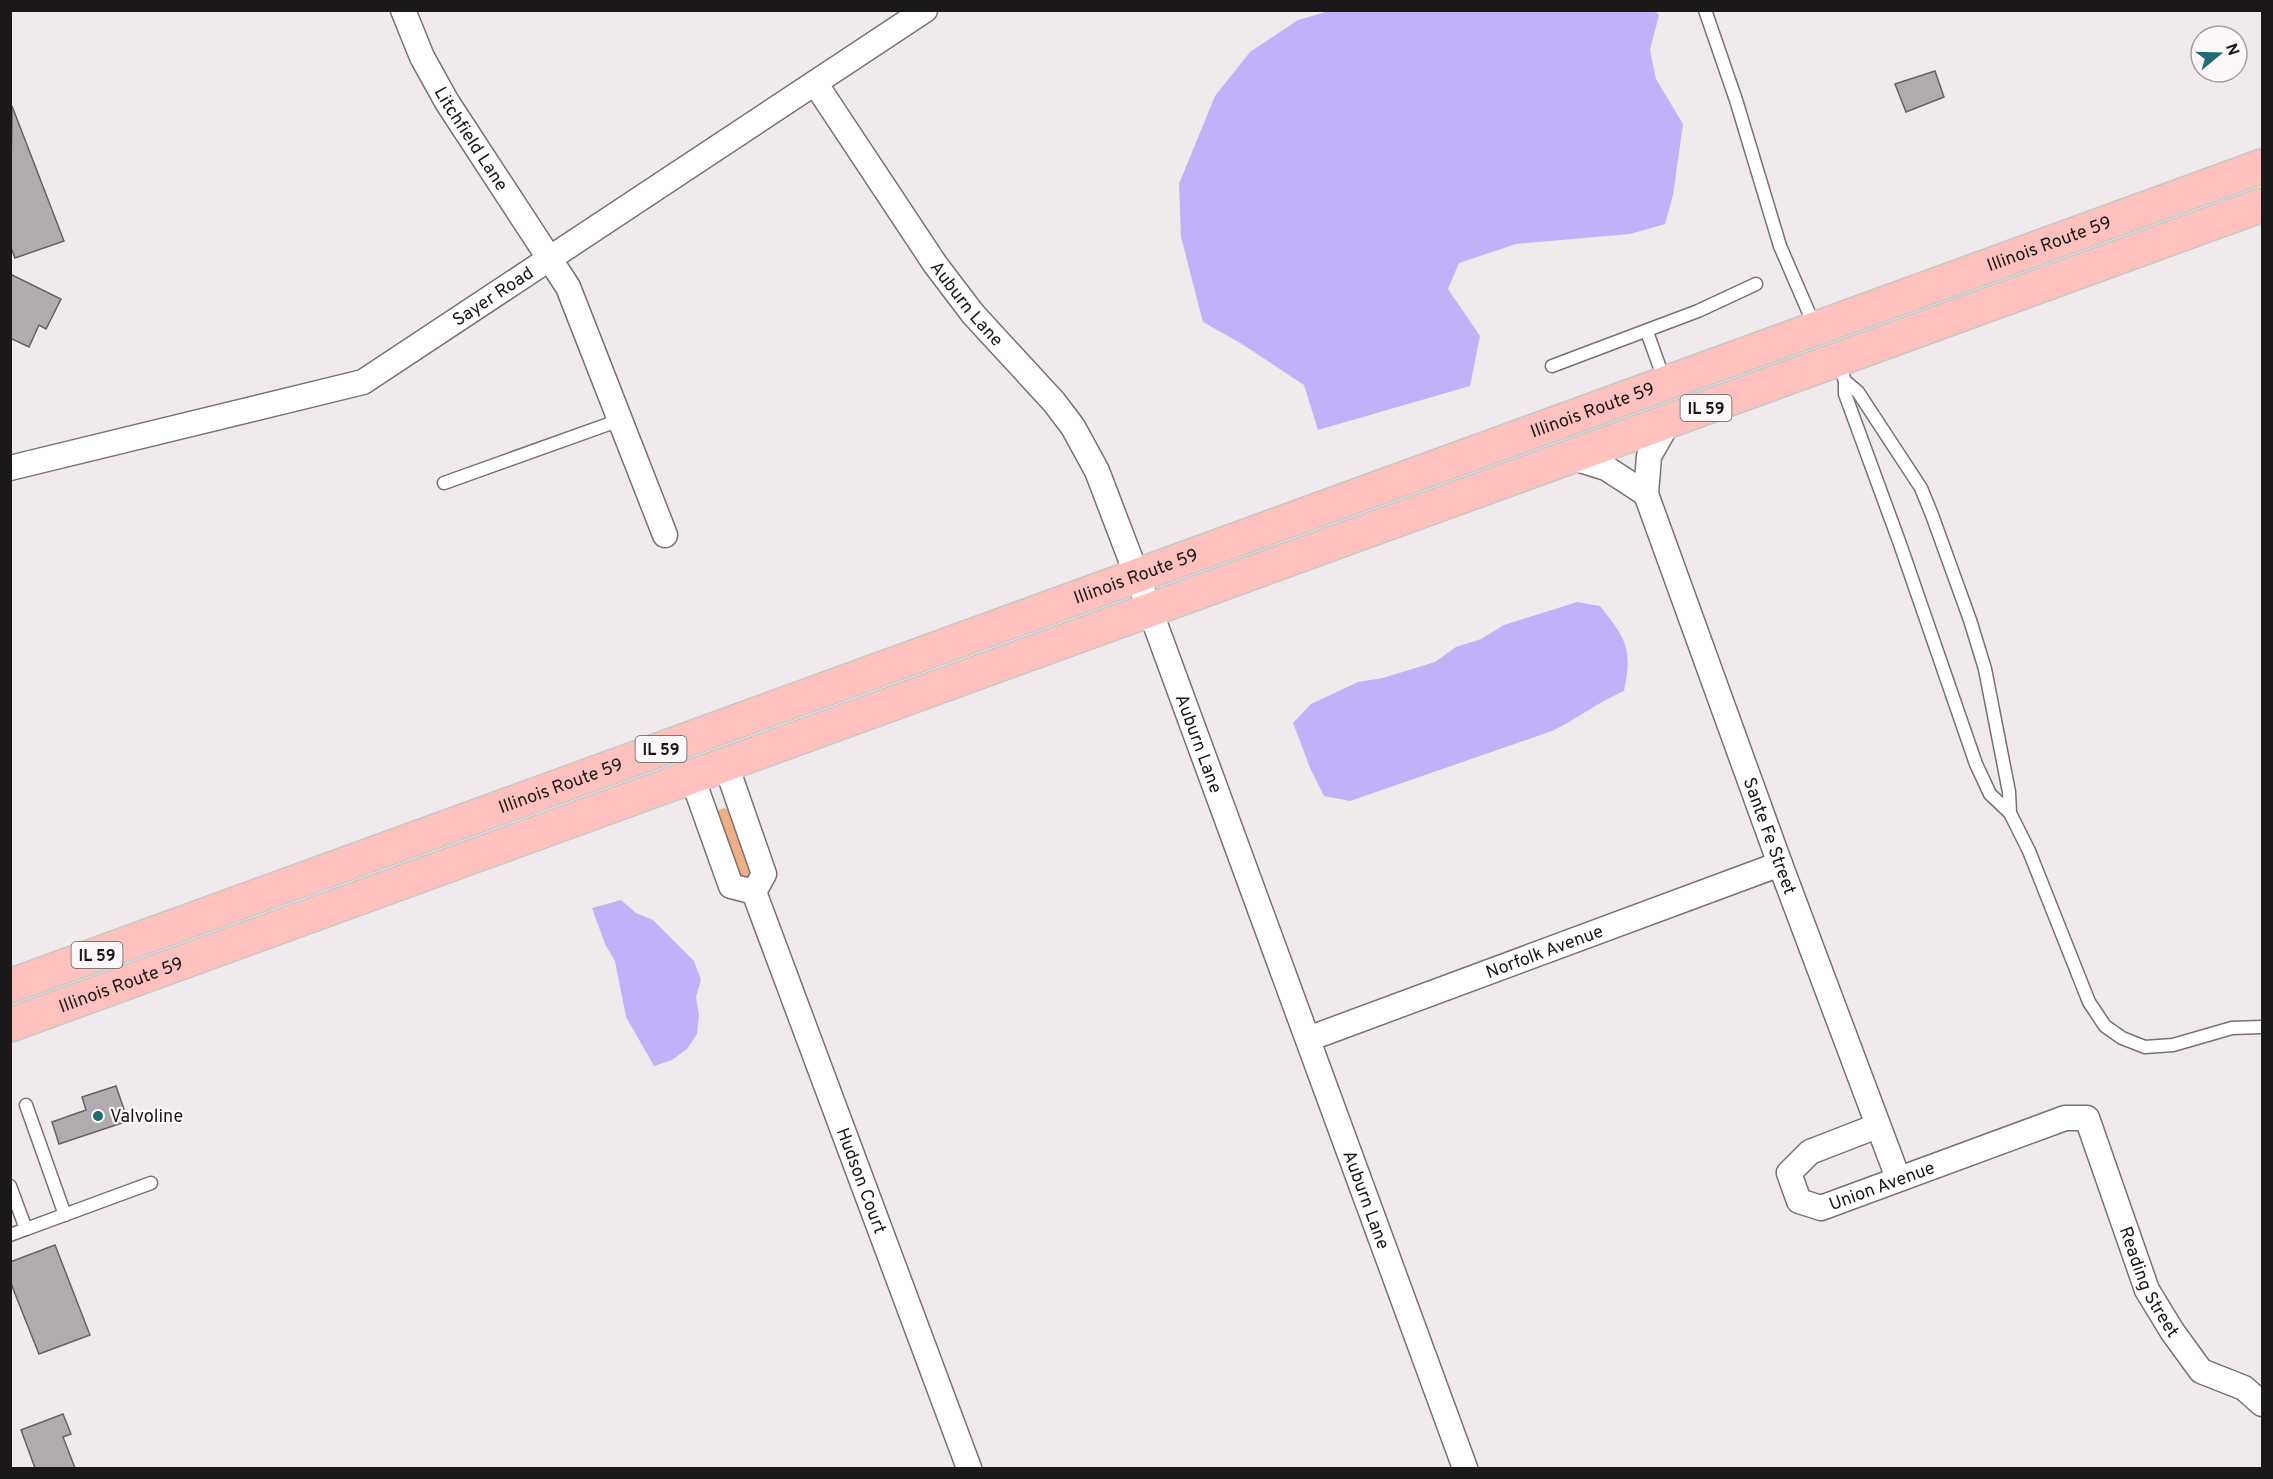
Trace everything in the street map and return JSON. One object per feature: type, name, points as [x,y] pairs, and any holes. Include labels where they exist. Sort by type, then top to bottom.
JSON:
[{"type":"main road","name":"Illinois Route 59","points":[[10,986],[2262,166]]},
{"type":"main road","name":"Illinois Route 59","points":[[10,1026],[1669,421],[1842,370],[2262,205]]},
{"type":"street","name":"Litchfield Lane","points":[[403,10],[422,57],[447,102],[568,287],[665,535]]},
{"type":"street","name":"Sayer Road","points":[[10,468],[363,382],[925,10]]},
{"type":"street","name":"Auburn Lane","points":[[815,83],[936,264],[974,314],[1054,402],[1073,428],[1097,471],[1465,1468]]},
{"type":"street","name":"Sante Fe Street","points":[[1669,421],[1649,456],[1646,494],[1780,864],[1898,1178]]},
{"type":"street","points":[[1571,457],[1606,468],[1646,494]]},
{"type":"street","points":[[692,777],[731,886],[754,892],[764,874],[726,765]]},
{"type":"street","name":"Norfolk Avenue","points":[[1308,1039],[1780,864]]},
{"type":"street","name":"Hudson Court","points":[[754,892],[969,1468]]},
{"type":"street","name":"Union Avenue","points":[[1877,1126],[1810,1152],[1789,1173],[1799,1201],[1821,1208],[2065,1118],[2087,1118]]},
{"type":"street","name":"Reading Street","points":[[2087,1118],[2147,1290],[2172,1332],[2201,1371],[2244,1388],[2262,1404]]},
{"type":"lane","points":[[1705,10],[1736,100],[1780,246],[1816,328]]},
{"type":"lane","points":[[1552,366],[1647,332],[1756,284]]},
{"type":"lane","points":[[1647,332],[1666,383]]},
{"type":"lane","points":[[1842,370],[1921,488],[1932,515],[1985,669],[2010,813]]},
{"type":"lane","points":[[1842,370],[1845,394],[1976,764],[1990,794],[2010,813],[2029,851],[2089,1002],[2104,1026],[2122,1038],[2145,1047],[2173,1045],[2232,1028],[2262,1026]]},
{"type":"lane","points":[[444,483],[620,420]]},
{"type":"lane","points":[[26,1105],[65,1215]]},
{"type":"lane","points":[[10,1235],[151,1184]]},
{"type":"lane","points":[[10,1186],[26,1229]]},
{"type":"shaded area","points":[[1329,11],[1655,11],[1659,15],[1650,50],[1656,79],[1683,124],[1673,195],[1665,224],[1630,234],[1516,244],[1459,263],[1448,289],[1480,336],[1470,386],[1318,430],[1304,385],[1242,344],[1203,322],[1181,237],[1179,184],[1215,96],[1250,52],[1298,20]]},
{"type":"shaded area","points":[[1577,602],[1600,606],[1621,636],[1628,664],[1624,691],[1552,731],[1350,801],[1324,796],[1311,770],[1293,723],[1311,704],[1358,682],[1383,678],[1435,662],[1456,647],[1481,639],[1504,625]]},
{"type":"shaded area","points":[[724,808],[731,811],[753,871],[748,879],[740,878],[717,815],[719,810]]},
{"type":"shaded area","points":[[621,900],[636,913],[653,920],[694,961],[701,980],[696,997],[699,1015],[697,1034],[687,1049],[672,1060],[654,1066],[626,1017],[615,961],[605,944],[592,908]]},
{"type":"building","points":[[1935,71],[1944,97],[1906,112],[1895,84]]},
{"type":"building","points":[[12,106],[64,241],[15,258],[10,245]]},
{"type":"building","points":[[10,274],[61,299],[46,329],[39,325],[29,347],[10,338]]},
{"type":"building","name":"Valvoline","points":[[116,1086],[128,1121],[59,1144],[52,1122],[86,1110],[82,1097]]},
{"type":"building","points":[[55,1245],[90,1335],[39,1354],[10,1281],[10,1262]]},
{"type":"building","points":[[63,1414],[71,1434],[63,1437],[75,1468],[35,1468],[21,1430]]},
{"type":"place","name":"Valvoline","points":[[98,1116]]}]
